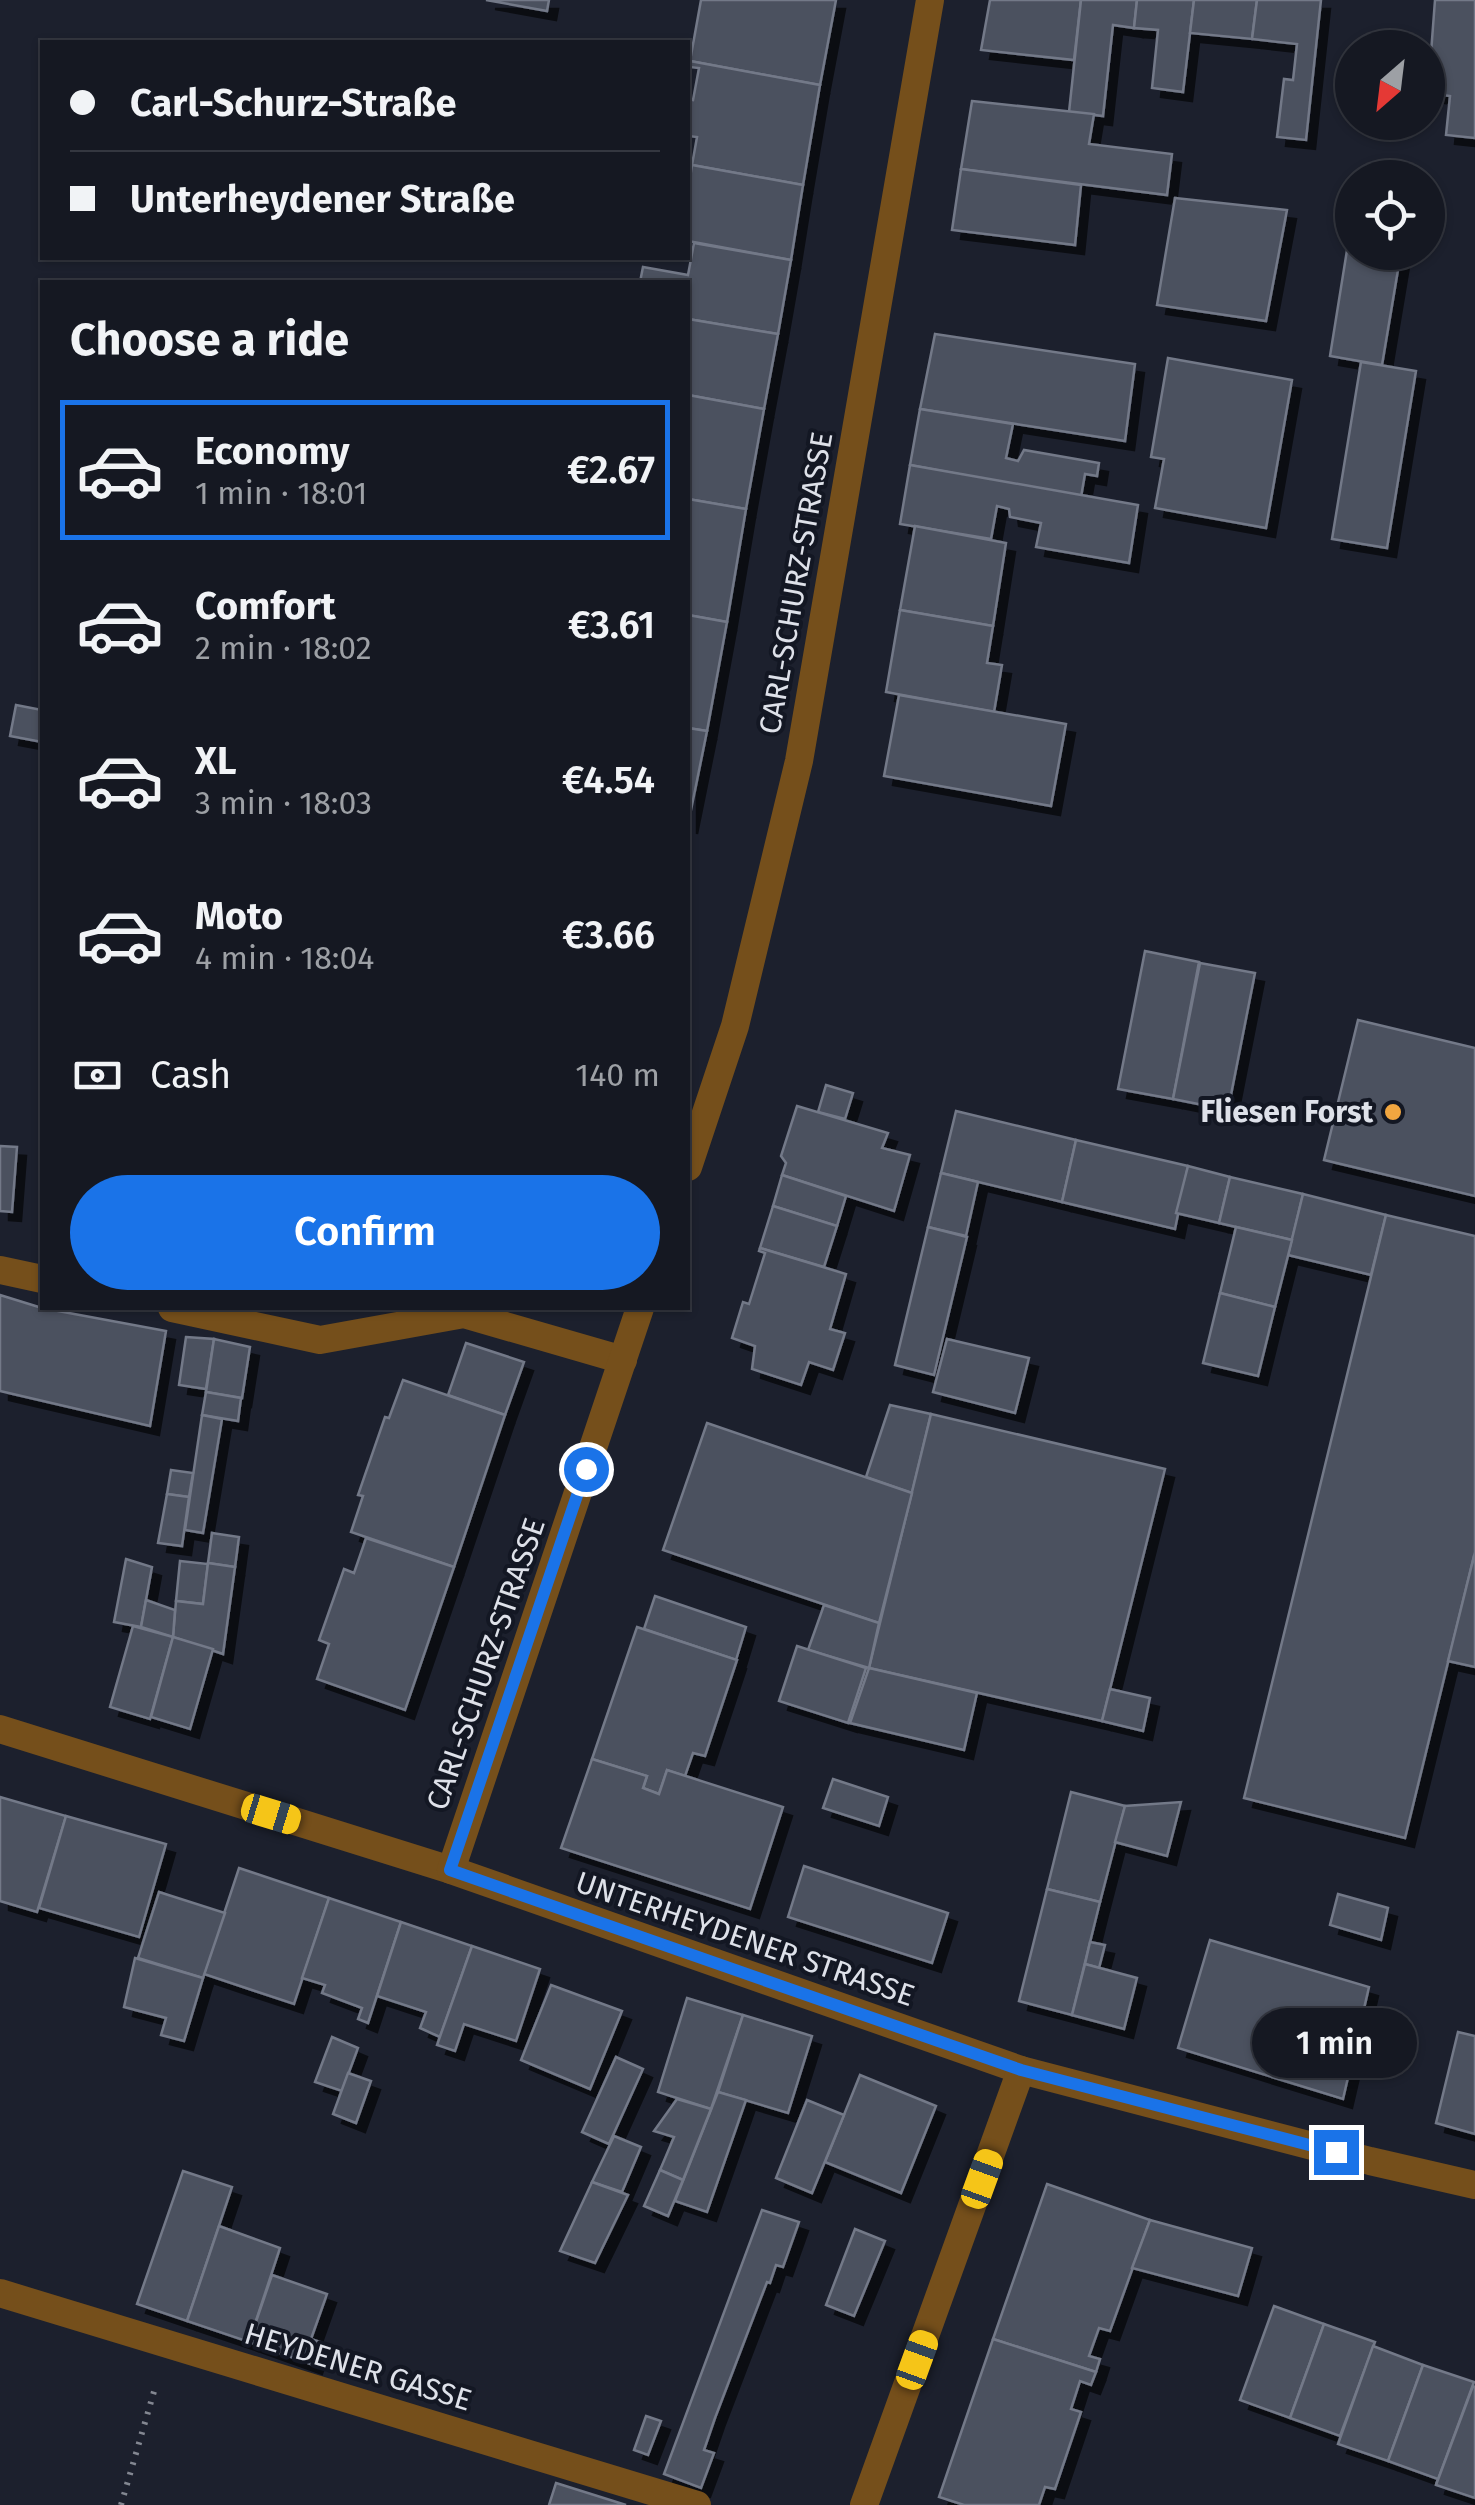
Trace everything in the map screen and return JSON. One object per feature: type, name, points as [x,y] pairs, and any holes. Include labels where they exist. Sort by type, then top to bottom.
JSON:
[{"type":"street","name":"CARL-SCHURZ-STRASSE","points":[[690,1161],[735,1026],[799,761],[930,0]]},
{"type":"street","points":[[0,1270],[40,1279]]},
{"type":"street","points":[[181,1310],[320,1340],[464,1314],[622,1360]]},
{"type":"street","name":"CARL-SCHURZ-STRASSE","points":[[450,1870],[639,1310]]},
{"type":"street","name":"UNTERHEYDENER STRASSE","points":[[0,1729],[450,1870],[1021,2070],[1475,2185]]},
{"type":"street","points":[[864,2505],[1021,2070]]},
{"type":"street","name":"HEYDENER GASSE","points":[[0,2293],[697,2505]]},
{"type":"path","points":[[121,2505],[168,2344]]},
{"type":"building","points":[[486,0],[549,0],[547,11]]},
{"type":"building","points":[[701,0],[836,0],[820,85],[690,61]]},
{"type":"building","points":[[990,0],[1081,0],[1074,60],[981,50]]},
{"type":"building","points":[[1081,0],[1137,0],[1134,28],[1113,25],[1103,116],[1069,112]]},
{"type":"building","points":[[1137,0],[1194,0],[1183,92],[1152,88],[1158,30],[1134,28]]},
{"type":"building","points":[[1194,0],[1257,0],[1252,39],[1190,33]]},
{"type":"building","points":[[1257,0],[1321,0],[1306,140],[1277,137],[1284,79],[1293,80],[1297,44],[1252,39]]},
{"type":"building","points":[[1435,0],[1475,0],[1475,138],[1446,135],[1450,96],[1445,95],[1445,30],[1433,30]]},
{"type":"building","points":[[690,61],[820,85],[803,185],[692,165],[697,137],[690,136],[690,99],[693,100],[699,68],[690,67]]},
{"type":"building","points":[[972,101],[1094,114],[1089,144],[1172,154],[1167,195],[961,169]]},
{"type":"building","points":[[692,165],[803,185],[791,260],[690,241]]},
{"type":"building","points":[[961,169],[1081,185],[1075,245],[952,230]]},
{"type":"building","points":[[1175,198],[1287,210],[1266,321],[1157,305]]},
{"type":"building","points":[[694,243],[791,260],[778,334],[690,319],[690,280],[640,280],[643,267],[688,275]]},
{"type":"building","points":[[1344,270],[1398,270],[1382,365],[1330,356]]},
{"type":"building","points":[[690,319],[778,334],[764,409],[690,395]]},
{"type":"building","points":[[935,334],[1135,364],[1125,441],[920,409]]},
{"type":"building","points":[[1168,358],[1292,380],[1266,528],[1155,508],[1164,459],[1151,457]]},
{"type":"building","points":[[1361,362],[1416,371],[1387,548],[1332,539]]},
{"type":"building","points":[[690,395],[764,409],[746,509],[690,499]]},
{"type":"building","points":[[920,409],[1013,424],[1006,458],[1018,461],[1024,450],[1099,463],[1097,476],[1085,474],[1081,497],[910,465]]},
{"type":"building","points":[[910,465],[1138,505],[1129,563],[1036,547],[1041,523],[1010,517],[1009,509],[997,506],[991,539],[900,524]]},
{"type":"building","points":[[690,499],[746,509],[727,622],[690,615]]},
{"type":"building","points":[[915,526],[1006,543],[993,626],[900,610]]},
{"type":"building","points":[[900,610],[993,626],[987,663],[1002,665],[994,712],[886,692]]},
{"type":"building","points":[[690,615],[727,622],[707,731],[690,728]]},
{"type":"building","points":[[899,695],[1066,724],[1051,806],[884,776]]},
{"type":"building","points":[[16,705],[40,710],[40,742],[10,736]]},
{"type":"building","points":[[690,728],[707,731],[690,815]]},
{"type":"building","points":[[1145,951],[1199,962],[1173,1099],[1118,1089]]},
{"type":"building","points":[[1200,963],[1255,973],[1228,1110],[1173,1099]]},
{"type":"building","points":[[1358,1020],[1475,1048],[1475,1196],[1324,1160]]},
{"type":"building","points":[[826,1085],[853,1093],[845,1119],[818,1112]]},
{"type":"building","points":[[797,1106],[888,1133],[882,1148],[910,1155],[894,1211],[782,1175],[786,1163],[781,1156]]},
{"type":"building","points":[[956,1111],[1076,1140],[1062,1202],[941,1173]]},
{"type":"building","points":[[1076,1140],[1188,1166],[1175,1229],[1062,1202]]},
{"type":"building","points":[[0,1146],[17,1147],[12,1212],[0,1211]]},
{"type":"building","points":[[1188,1166],[1230,1177],[1219,1223],[1176,1213]]},
{"type":"building","points":[[941,1173],[978,1182],[966,1236],[928,1227]]},
{"type":"building","points":[[782,1175],[846,1196],[837,1226],[773,1206]]},
{"type":"building","points":[[1230,1177],[1303,1194],[1292,1240],[1219,1223]]},
{"type":"building","points":[[1303,1194],[1386,1215],[1371,1275],[1288,1255]]},
{"type":"building","points":[[773,1206],[837,1226],[824,1267],[760,1248]]},
{"type":"building","points":[[1386,1215],[1475,1236],[1475,1552],[1405,1838],[1244,1798]]},
{"type":"building","points":[[928,1227],[967,1237],[934,1375],[895,1365]]},
{"type":"building","points":[[1236,1227],[1292,1240],[1275,1307],[1220,1293]]},
{"type":"building","points":[[760,1248],[846,1274],[830,1329],[845,1333],[833,1370],[809,1362],[801,1385],[752,1369],[755,1346],[732,1338],[743,1302],[749,1304],[765,1253]]},
{"type":"building","points":[[1220,1293],[1275,1307],[1258,1376],[1203,1363]]},
{"type":"building","points":[[0,1295],[40,1310],[166,1331],[150,1426],[0,1391]]},
{"type":"building","points":[[186,1337],[214,1339],[206,1389],[179,1385]]},
{"type":"building","points":[[214,1339],[250,1347],[242,1398],[206,1392]]},
{"type":"building","points":[[947,1339],[1029,1358],[1015,1413],[933,1392]]},
{"type":"building","points":[[466,1343],[524,1362],[505,1415],[448,1395]]},
{"type":"building","points":[[403,1380],[505,1415],[454,1567],[351,1532],[363,1496],[358,1495],[385,1417],[389,1418]]},
{"type":"building","points":[[206,1392],[241,1398],[238,1421],[202,1415]]},
{"type":"building","points":[[890,1405],[931,1414],[912,1493],[866,1477]]},
{"type":"building","points":[[931,1414],[1165,1469],[1102,1721],[869,1668]]},
{"type":"building","points":[[202,1415],[222,1419],[203,1533],[185,1530]]},
{"type":"building","points":[[707,1423],[912,1493],[879,1623],[663,1550]]},
{"type":"building","points":[[171,1470],[193,1473],[189,1497],[167,1494]]},
{"type":"building","points":[[167,1494],[189,1497],[182,1546],[158,1543]]},
{"type":"building","points":[[212,1533],[239,1537],[235,1567],[208,1563]]},
{"type":"building","points":[[366,1538],[454,1567],[405,1710],[317,1679],[329,1644],[319,1640],[344,1569],[354,1573]]},
{"type":"building","points":[[1475,1556],[1475,1667],[1448,1661]]},
{"type":"building","points":[[126,1559],[152,1567],[141,1627],[114,1622]]},
{"type":"building","points":[[180,1561],[208,1564],[203,1604],[176,1601]]},
{"type":"building","points":[[208,1563],[235,1567],[223,1654],[173,1637],[176,1601],[203,1604]]},
{"type":"building","points":[[655,1596],[746,1627],[736,1660],[644,1629]]},
{"type":"building","points":[[146,1600],[175,1610],[173,1637],[141,1627]]},
{"type":"building","points":[[824,1605],[879,1623],[869,1668],[808,1650]]},
{"type":"building","points":[[133,1626],[173,1637],[150,1719],[110,1707]]},
{"type":"building","points":[[637,1627],[737,1660],[705,1756],[693,1753],[685,1776],[667,1770],[659,1794],[643,1788],[647,1776],[592,1759]]},
{"type":"building","points":[[173,1637],[213,1649],[190,1729],[151,1717]]},
{"type":"building","points":[[797,1646],[866,1668],[848,1723],[779,1701]]},
{"type":"building","points":[[869,1668],[977,1693],[964,1750],[850,1723]]},
{"type":"building","points":[[1110,1689],[1150,1698],[1143,1731],[1102,1721]]},
{"type":"building","points":[[592,1759],[647,1776],[643,1788],[659,1794],[667,1770],[783,1807],[750,1909],[561,1848]]},
{"type":"building","points":[[833,1779],[888,1797],[879,1826],[823,1808]]},
{"type":"building","points":[[1071,1792],[1125,1806],[1100,1902],[1047,1889]]},
{"type":"building","points":[[0,1797],[66,1816],[37,1912],[0,1901]]},
{"type":"building","points":[[1181,1802],[1167,1856],[1115,1842],[1125,1806]]},
{"type":"building","points":[[66,1816],[166,1844],[139,1937],[39,1908]]},
{"type":"building","points":[[804,1866],[948,1913],[932,1963],[788,1917]]},
{"type":"building","points":[[239,1868],[329,1898],[294,2004],[204,1974]]},
{"type":"building","points":[[1047,1889],[1100,1902],[1072,2015],[1019,2001]]},
{"type":"building","points":[[159,1892],[225,1913],[203,1978],[138,1958]]},
{"type":"building","points":[[1338,1894],[1388,1908],[1381,1940],[1330,1925]]},
{"type":"building","points":[[329,1898],[401,1922],[368,2023],[358,2019],[362,2008],[322,1993],[325,1985],[302,1978]]},
{"type":"building","points":[[401,1922],[472,1946],[440,2037],[420,2028],[426,2012],[377,1996]]},
{"type":"building","points":[[1210,1940],[1369,1987],[1343,2099],[1178,2048]]},
{"type":"building","points":[[1090,1942],[1105,1945],[1099,1968],[1085,1964]]},
{"type":"building","points":[[472,1946],[540,1969],[516,2041],[464,2024],[455,2051],[437,2045]]},
{"type":"building","points":[[135,1958],[203,1978],[184,2041],[161,2035],[166,2018],[124,2007]]},
{"type":"building","points":[[1085,1964],[1137,1978],[1124,2029],[1072,2015]]},
{"type":"building","points":[[551,1985],[622,2011],[590,2089],[521,2060]]},
{"type":"building","points":[[687,1998],[743,2015],[711,2109],[658,2092]]},
{"type":"building","points":[[743,2015],[812,2036],[788,2113],[718,2092]]},
{"type":"building","points":[[1458,2032],[1475,2036],[1475,2134],[1436,2123]]},
{"type":"building","points":[[332,2037],[358,2048],[342,2091],[315,2082]]},
{"type":"building","points":[[616,2057],[643,2069],[609,2144],[582,2132]]},
{"type":"building","points":[[348,2073],[371,2081],[356,2123],[333,2114]]},
{"type":"building","points":[[860,2075],[936,2106],[901,2193],[825,2162]]},
{"type":"building","points":[[718,2092],[746,2100],[707,2212],[675,2201]]},
{"type":"building","points":[[677,2099],[711,2109],[683,2180],[660,2170],[674,2137],[654,2131]]},
{"type":"building","points":[[807,2100],[844,2115],[812,2193],[776,2178]]},
{"type":"building","points":[[614,2136],[641,2147],[622,2192],[592,2182]]},
{"type":"building","points":[[660,2170],[683,2180],[668,2216],[644,2206]]},
{"type":"building","points":[[183,2171],[232,2187],[187,2321],[137,2304]]},
{"type":"building","points":[[592,2182],[628,2195],[595,2263],[560,2251]]},
{"type":"building","points":[[1047,2184],[1150,2220],[1110,2331],[1099,2328],[1089,2356],[1100,2359],[1096,2372],[993,2339]]},
{"type":"building","points":[[762,2210],[799,2222],[783,2267],[776,2265],[770,2283],[767,2282],[715,2418],[704,2450],[714,2453],[701,2488],[664,2474]]},
{"type":"building","points":[[1150,2220],[1252,2248],[1238,2296],[1132,2268]]},
{"type":"building","points":[[219,2226],[280,2248],[249,2342],[187,2321]]},
{"type":"building","points":[[855,2229],[885,2241],[854,2316],[826,2305]]},
{"type":"building","points":[[272,2275],[327,2294],[311,2339],[320,2342],[313,2365],[249,2342]]},
{"type":"building","points":[[1274,2306],[1324,2324],[1290,2418],[1240,2400]]},
{"type":"building","points":[[1324,2324],[1375,2342],[1340,2436],[1290,2418]]},
{"type":"building","points":[[993,2339],[1096,2372],[1091,2385],[1080,2381],[1071,2409],[1081,2412],[1055,2489],[1045,2487],[1039,2505],[964,2505],[939,2497]]},
{"type":"building","points":[[1373,2346],[1423,2365],[1388,2461],[1338,2444]]},
{"type":"building","points":[[1423,2365],[1474,2382],[1436,2485],[1438,2479],[1388,2461]]},
{"type":"building","points":[[1475,2387],[1475,2498],[1436,2485]]},
{"type":"building","points":[[646,2416],[661,2421],[648,2455],[634,2450]]},
{"type":"building","points":[[556,2483],[626,2505],[549,2505]]},
{"type":"place","name":"Fliesen Forst","points":[[1393,1112]]},
{"type":"route","points":[[586,1469],[450,1870],[1021,2070],[1336,2152]]}]
